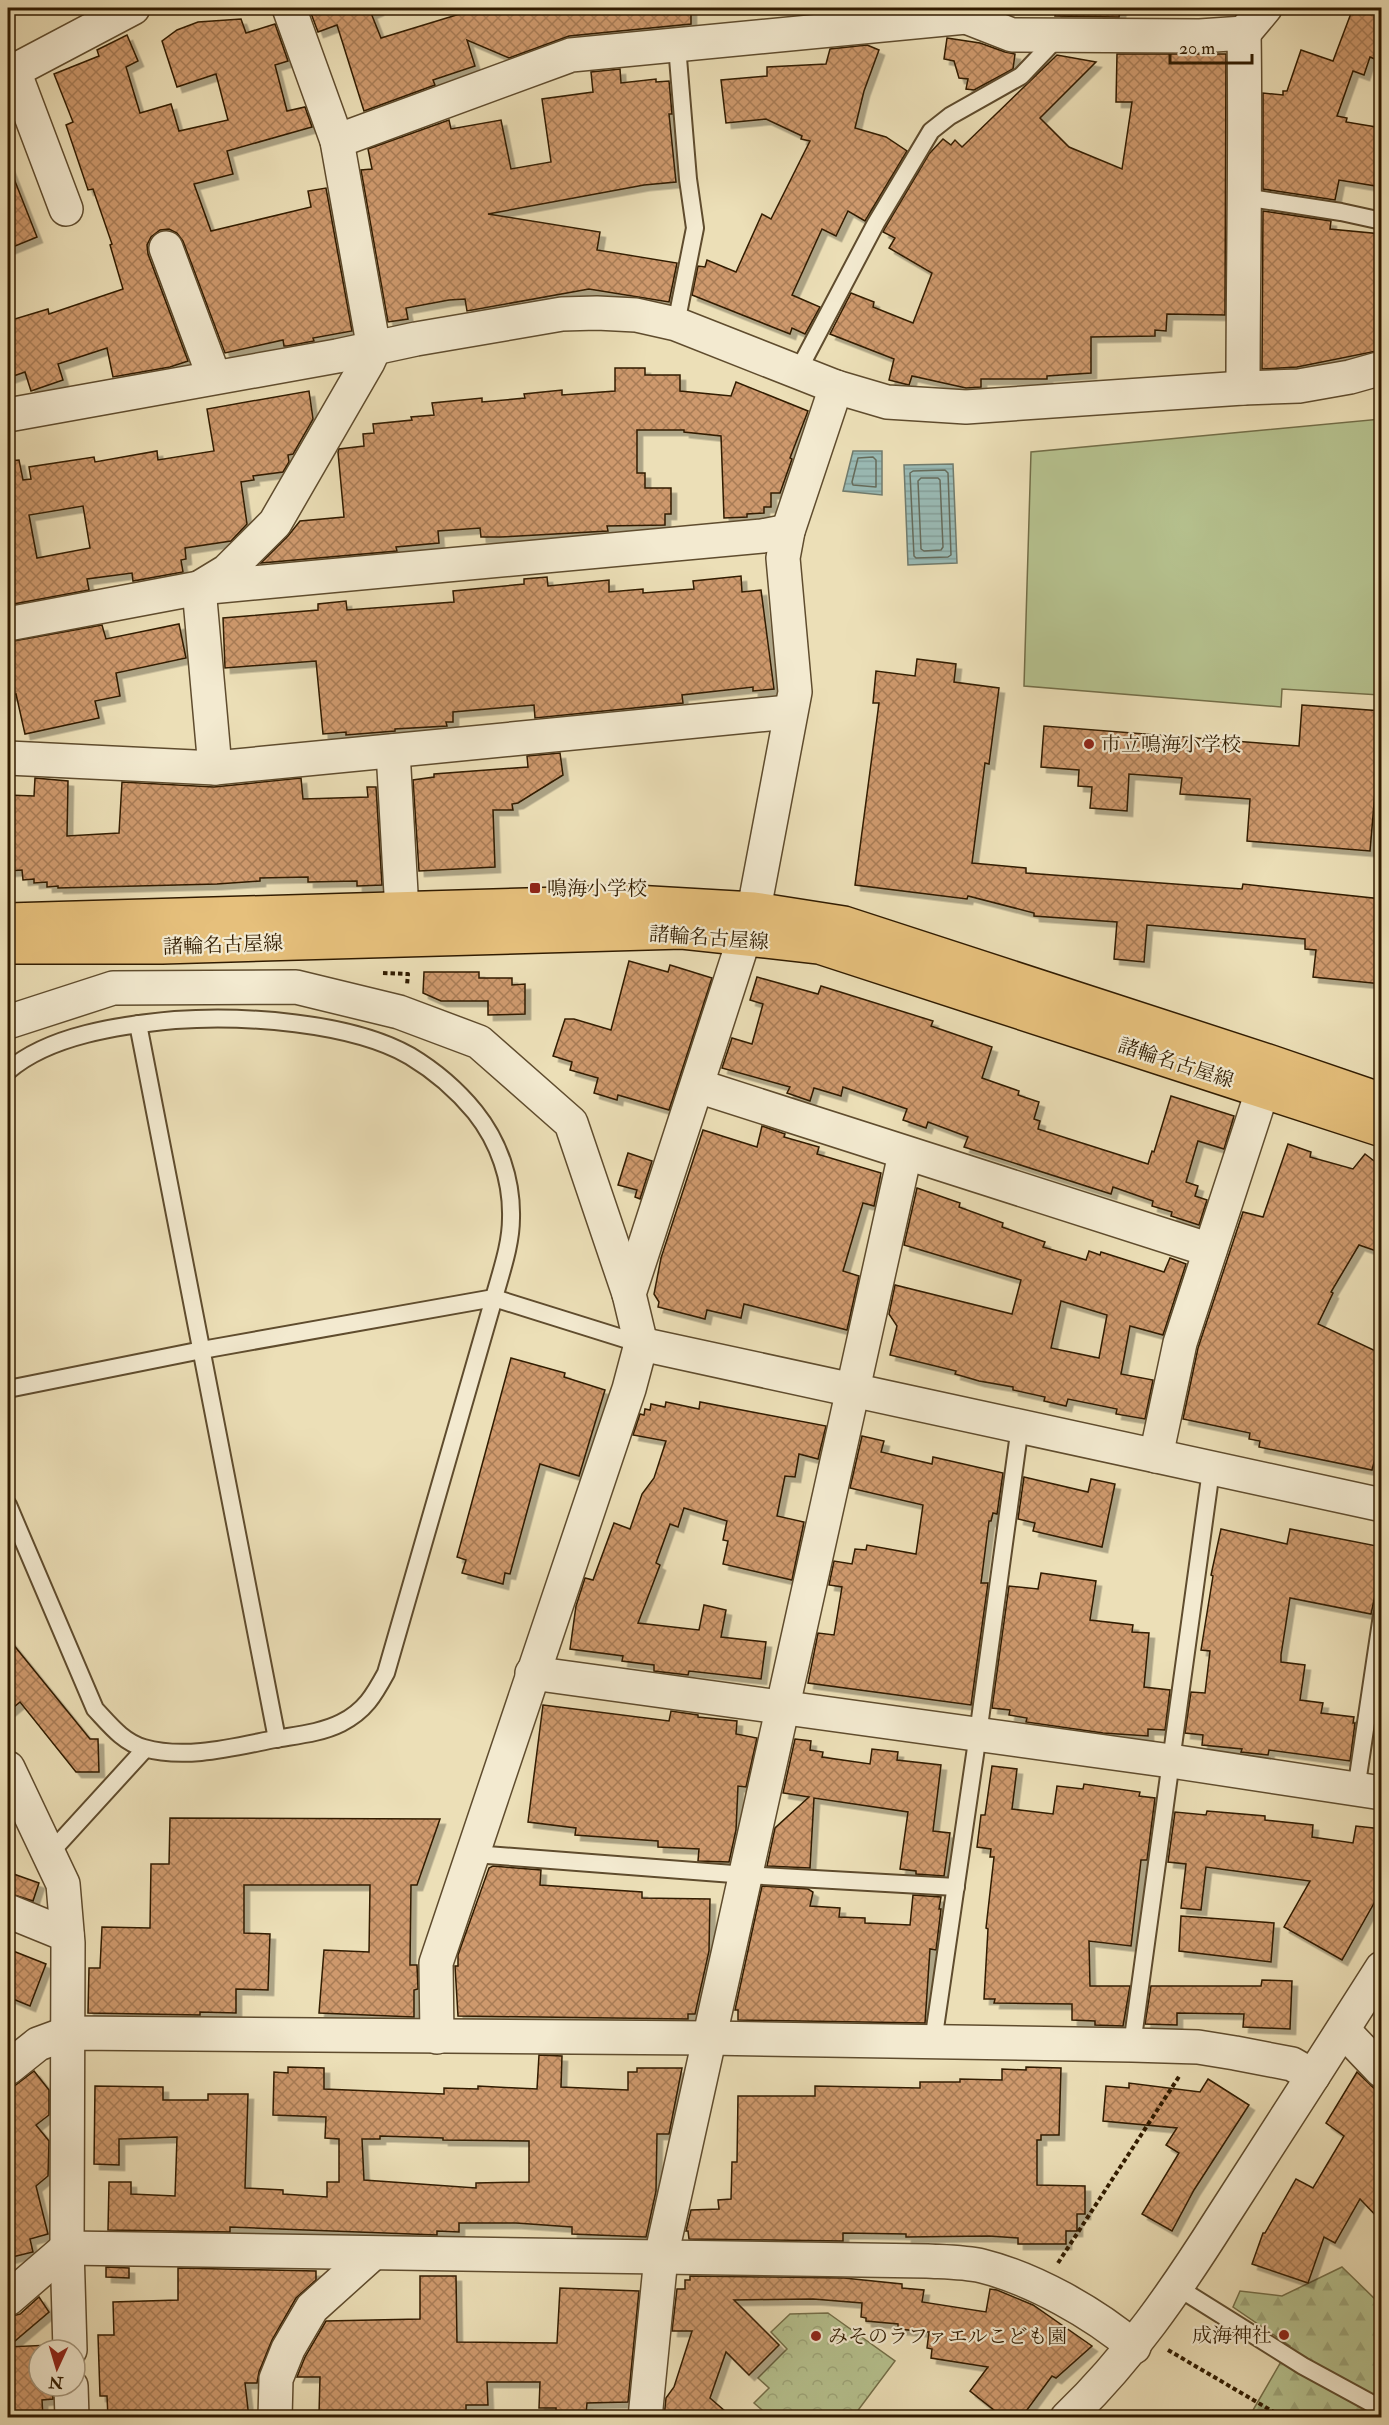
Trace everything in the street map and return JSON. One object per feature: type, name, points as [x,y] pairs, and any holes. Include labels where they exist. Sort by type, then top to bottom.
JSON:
[{"type":"main road","name":"諸輪名古屋線","points":[[8,920],[634,902],[750,924]]},
{"type":"main road","name":"諸輪名古屋線","points":[[8,947],[162,947],[682,932],[750,924],[844,924],[1267,1076],[1382,1130]]},
{"type":"main road","name":"諸輪名古屋線","points":[[1267,1076],[1382,1100]]},
{"type":"street","points":[[66,209],[11,72],[133,8]]},
{"type":"street","points":[[199,588],[227,571],[275,523],[374,348],[337,141],[289,8]]},
{"type":"street","points":[[1243,388],[1246,138],[1244,33],[1265,8]]},
{"type":"street","points":[[337,141],[572,55],[677,46],[960,12],[1012,35],[1200,36],[1244,33]]},
{"type":"street","points":[[166,248],[214,377]]},
{"type":"street","points":[[8,416],[416,339],[562,314],[636,315],[676,324],[836,387],[888,402],[966,407],[1299,386],[1350,377],[1382,368]]},
{"type":"street","points":[[629,1294],[750,924],[789,712],[795,692],[783,558],[788,531],[836,387]]},
{"type":"street","points":[[8,624],[199,588],[762,536],[788,531]]},
{"type":"street","points":[[199,588],[215,768]]},
{"type":"street","points":[[8,758],[215,768],[789,712]]},
{"type":"street","points":[[393,751],[402,910]]},
{"type":"street","points":[[8,1022],[113,988],[296,987],[399,1012],[478,1042],[571,1123],[629,1294],[641,1344],[625,1400],[436,1963],[437,2037]]},
{"type":"street","points":[[1156,1456],[1180,1343],[1267,1076]]},
{"type":"street","points":[[698,1086],[1210,1250]]},
{"type":"street","points":[[645,2418],[661,2257],[905,1154]]},
{"type":"street","points":[[641,1344],[1211,1470],[1382,1505]]},
{"type":"street","points":[[532,1673],[1171,1761],[1369,1791]]},
{"type":"street","points":[[8,1768],[63,1884],[67,1935],[67,2248],[70,2338]]},
{"type":"street","points":[[8,1911],[67,1935]]},
{"type":"street","points":[[1067,2418],[1134,2347],[1178,2287],[1382,1968]]},
{"type":"street","points":[[1343,2030],[1382,2071]]},
{"type":"street","points":[[8,2068],[38,2044],[68,2034],[709,2038],[1198,2047],[1292,2064],[1313,2076]]},
{"type":"street","points":[[8,2299],[67,2248],[927,2261],[982,2266],[1041,2289],[1117,2332],[1134,2347]]},
{"type":"street","points":[[275,2418],[276,2379],[288,2349],[312,2308],[372,2254]]},
{"type":"street","points":[[71,2398],[72,2418]]},
{"type":"lane","points":[[798,371],[876,223],[931,131],[950,116],[1021,76],[1047,52],[1061,34]]},
{"type":"lane","points":[[676,324],[694,228],[677,46]]},
{"type":"lane","points":[[1244,197],[1382,220]]},
{"type":"lane","points":[[8,1071],[20,1060],[80,1034],[138,1024],[213,1017],[278,1021],[344,1032],[409,1055],[462,1096],[485,1125],[500,1155],[509,1188],[512,1219],[506,1255],[386,1673],[370,1701],[342,1722],[314,1733],[215,1750],[181,1752],[145,1749],[117,1733],[95,1709],[8,1505]]},
{"type":"lane","points":[[138,1024],[277,1739]]},
{"type":"lane","points":[[8,1389],[202,1350],[494,1298],[641,1344]]},
{"type":"lane","points":[[933,2042],[1020,1426]]},
{"type":"lane","points":[[1132,2045],[1211,1470]]},
{"type":"lane","points":[[1369,1791],[1382,1615]]},
{"type":"lane","points":[[50,1853],[145,1749]]},
{"type":"lane","points":[[474,1854],[746,1875],[956,1887]]},
{"type":"lane","points":[[1178,2287],[1302,2366],[1382,2409]]},
{"type":"path","points":[[383,974],[408,974]]},
{"type":"path","points":[[1041,2289],[1198,2047]]},
{"type":"path","points":[[1166,2349],[1284,2418]]},
{"type":"green space","points":[[1381,419],[1380,695],[1282,689],[1281,707],[1024,686],[1031,452]]},
{"type":"green space","points":[[1342,2267],[1376,2300],[1381,2298],[1381,2417],[1249,2417],[1290,2346],[1233,2307],[1240,2291],[1282,2296]]},
{"type":"green space","points":[[828,2313],[895,2361],[853,2417],[770,2417],[754,2403],[769,2388],[758,2378],[787,2349],[771,2332],[790,2314]]},
{"type":"water","points":[[853,451],[882,451],[882,495],[843,491]]},
{"type":"water","points":[[953,464],[957,563],[908,565],[904,465]]},
{"type":"building","points":[[309,8],[378,8],[371,13],[381,38],[463,13],[461,8],[691,8],[691,24],[569,36],[509,58],[467,40],[475,66],[433,80],[435,85],[364,111],[337,25],[318,32]]},
{"type":"building","points":[[1056,8],[1121,8],[1119,17],[1055,16]]},
{"type":"building","points":[[1353,8],[1382,8],[1382,62],[1370,57],[1364,75],[1353,71],[1337,116],[1347,118],[1346,122],[1382,128],[1382,187],[1339,180],[1335,200],[1263,189],[1263,93],[1283,95],[1283,91],[1287,91],[1301,50],[1333,61]]},
{"type":"building","points":[[241,19],[246,33],[275,24],[288,61],[275,65],[287,111],[305,107],[312,127],[227,151],[233,174],[194,184],[211,231],[311,207],[308,191],[326,188],[352,331],[313,338],[314,341],[287,346],[284,346],[283,340],[225,353],[183,241],[177,233],[169,229],[160,230],[151,237],[147,245],[148,254],[188,361],[170,367],[113,377],[107,348],[58,364],[63,380],[31,391],[25,372],[8,378],[8,321],[48,309],[49,314],[123,289],[110,245],[112,244],[93,189],[88,190],[66,125],[73,122],[54,74],[99,56],[97,50],[127,35],[138,61],[126,67],[140,113],[171,104],[179,131],[228,120],[216,74],[177,87],[162,41],[177,30],[198,22]]},
{"type":"building","points":[[947,38],[980,43],[1015,54],[1013,69],[974,90],[966,89],[968,79],[959,78],[954,61],[944,59]]},
{"type":"building","points":[[867,45],[879,50],[864,91],[855,128],[886,137],[907,151],[865,221],[848,211],[836,236],[822,229],[792,295],[820,307],[805,334],[792,328],[790,334],[692,295],[698,266],[705,267],[707,260],[736,272],[762,214],[771,219],[810,141],[801,139],[802,136],[766,119],[726,123],[721,80],[767,76],[767,67],[826,64],[830,49]]},
{"type":"building","points":[[1117,54],[1226,54],[1225,315],[1167,314],[1166,331],[1155,330],[1155,336],[1091,337],[1091,373],[1047,376],[1047,379],[981,379],[981,387],[966,388],[912,376],[909,385],[889,380],[894,359],[830,334],[851,293],[874,302],[873,307],[913,323],[932,273],[889,248],[895,238],[883,232],[885,228],[929,154],[943,139],[951,145],[955,140],[962,147],[1057,55],[1096,62],[1040,118],[1069,147],[1122,169],[1132,102],[1116,102]]},
{"type":"building","points":[[620,69],[621,83],[656,79],[656,82],[669,81],[672,114],[669,114],[676,182],[644,185],[488,214],[600,232],[597,250],[677,263],[669,302],[589,289],[467,311],[465,299],[449,300],[406,308],[408,319],[388,322],[361,170],[372,169],[368,149],[449,120],[451,129],[501,120],[511,169],[551,162],[542,99],[593,92],[591,72]]},
{"type":"building","points":[[8,167],[37,237],[8,249]]},
{"type":"building","points":[[1263,211],[1331,221],[1330,229],[1382,234],[1382,350],[1297,367],[1262,369]]},
{"type":"building","points":[[615,368],[645,368],[645,375],[680,375],[680,391],[731,396],[736,382],[808,411],[790,458],[792,459],[780,493],[771,493],[771,507],[764,507],[764,513],[747,514],[747,517],[724,518],[721,436],[684,432],[684,430],[637,430],[637,473],[645,473],[645,488],[671,488],[671,514],[665,514],[665,525],[607,526],[608,531],[501,537],[481,537],[480,528],[438,531],[439,543],[396,547],[397,551],[261,563],[300,521],[344,517],[338,452],[339,449],[364,446],[363,434],[374,433],[373,424],[434,415],[432,403],[482,398],[482,402],[525,398],[524,394],[562,390],[562,395],[615,391]]},
{"type":"building","points":[[309,391],[313,419],[293,454],[288,455],[289,462],[283,472],[253,476],[254,480],[241,482],[247,524],[231,541],[185,548],[186,559],[181,560],[183,572],[133,581],[132,573],[87,579],[89,590],[8,605],[8,461],[19,460],[23,480],[31,479],[29,467],[94,457],[95,462],[157,451],[158,460],[214,451],[207,409]],"holes":[[[83,506],[90,548],[37,558],[29,515]]]},
{"type":"building","points":[[741,576],[742,592],[761,590],[774,689],[753,691],[753,687],[682,695],[683,703],[535,718],[534,705],[453,712],[453,722],[446,722],[447,726],[346,735],[346,732],[323,734],[316,661],[225,668],[223,618],[318,610],[318,604],[346,601],[347,610],[454,602],[453,591],[524,584],[524,579],[547,577],[548,586],[609,580],[609,592],[643,589],[643,593],[694,589],[693,581]]},
{"type":"building","points":[[179,624],[186,658],[116,673],[120,696],[95,701],[99,718],[25,734],[16,694],[8,696],[8,642],[102,625],[106,639]]},
{"type":"building","points":[[917,659],[956,664],[954,682],[999,688],[989,764],[985,763],[972,863],[1026,868],[1026,873],[1242,889],[1243,884],[1382,899],[1382,984],[1313,977],[1316,950],[1305,949],[1305,939],[1147,925],[1144,962],[1114,959],[1117,922],[1034,916],[1034,913],[968,896],[967,899],[855,885],[879,703],[873,703],[876,671],[915,676]]},
{"type":"building","points":[[1302,705],[1382,711],[1370,851],[1247,841],[1250,799],[1180,794],[1182,778],[1129,774],[1127,811],[1090,808],[1092,787],[1078,786],[1079,770],[1041,767],[1044,726],[1299,746]]},
{"type":"building","points":[[560,753],[563,775],[518,803],[512,804],[513,810],[493,810],[495,867],[419,871],[413,780],[434,777],[434,774],[528,767],[527,756]]},
{"type":"building","points":[[35,778],[68,781],[67,836],[119,833],[122,782],[214,787],[301,778],[303,799],[368,797],[367,787],[376,787],[382,885],[357,886],[357,881],[308,882],[308,877],[260,878],[260,881],[217,884],[58,888],[58,886],[47,887],[47,882],[34,883],[34,879],[23,880],[22,870],[8,871],[8,795],[34,796]]},
{"type":"building","points":[[629,961],[668,972],[670,965],[712,978],[669,1110],[618,1095],[617,1100],[594,1093],[598,1078],[570,1070],[572,1062],[553,1056],[565,1019],[574,1019],[611,1030]]},
{"type":"building","points":[[424,972],[479,972],[479,978],[512,978],[512,985],[525,984],[525,1014],[488,1015],[488,1001],[441,1001],[423,993]]},
{"type":"building","points":[[757,977],[818,994],[821,986],[933,1021],[931,1026],[992,1047],[982,1078],[1019,1091],[1018,1095],[1039,1102],[1034,1119],[1040,1121],[1038,1129],[1148,1164],[1152,1151],[1154,1152],[1171,1096],[1234,1116],[1224,1149],[1198,1141],[1186,1182],[1198,1186],[1195,1196],[1207,1200],[1199,1225],[1171,1216],[1172,1212],[1152,1206],[1153,1201],[1113,1187],[1111,1194],[964,1147],[968,1137],[928,1122],[926,1128],[903,1120],[907,1109],[843,1087],[841,1096],[814,1088],[810,1101],[787,1093],[790,1087],[722,1068],[732,1038],[752,1044],[763,1004],[750,1000]]},
{"type":"building","points":[[762,1126],[785,1134],[784,1137],[819,1147],[817,1154],[881,1173],[874,1206],[863,1203],[843,1271],[859,1276],[847,1330],[744,1304],[741,1318],[707,1310],[705,1319],[658,1307],[659,1302],[654,1294],[661,1258],[703,1130],[757,1147]]},
{"type":"building","points":[[1288,1144],[1311,1152],[1310,1157],[1353,1169],[1365,1154],[1382,1167],[1382,1253],[1359,1245],[1331,1292],[1333,1293],[1318,1324],[1382,1354],[1382,1432],[1372,1470],[1259,1447],[1260,1441],[1249,1439],[1250,1433],[1183,1419],[1198,1348],[1243,1212],[1263,1217]]},
{"type":"building","points":[[628,1153],[652,1161],[640,1199],[635,1197],[637,1190],[618,1185]]},
{"type":"building","points":[[917,1188],[960,1203],[959,1207],[1003,1223],[1002,1227],[1045,1242],[1043,1247],[1086,1260],[1089,1251],[1100,1255],[1101,1252],[1164,1272],[1170,1258],[1186,1264],[1163,1335],[1130,1326],[1121,1374],[1153,1380],[1145,1419],[1116,1414],[1117,1409],[1068,1399],[1066,1406],[1044,1401],[1045,1397],[1013,1390],[1013,1387],[979,1381],[955,1374],[956,1371],[890,1355],[897,1326],[889,1314],[895,1285],[1012,1314],[1021,1280],[904,1245]],"holes":[[[1061,1301],[1107,1315],[1099,1358],[1051,1348]]]},
{"type":"building","points":[[511,1358],[565,1373],[564,1377],[605,1390],[579,1476],[540,1464],[510,1574],[505,1573],[503,1584],[462,1573],[466,1560],[457,1557]]},
{"type":"building","points":[[666,1402],[699,1409],[700,1402],[826,1426],[818,1459],[799,1454],[795,1477],[785,1476],[777,1516],[804,1522],[792,1580],[723,1564],[728,1541],[723,1540],[727,1521],[684,1508],[678,1527],[670,1524],[656,1563],[660,1565],[638,1623],[699,1630],[704,1605],[726,1610],[721,1637],[766,1642],[761,1679],[689,1671],[688,1675],[654,1671],[654,1665],[622,1661],[623,1656],[570,1649],[576,1606],[585,1578],[593,1580],[614,1523],[630,1529],[642,1494],[654,1478],[666,1441],[633,1435],[640,1414],[644,1415],[645,1409],[650,1410],[651,1404],[665,1407]]},
{"type":"building","points":[[862,1436],[884,1441],[881,1452],[932,1464],[933,1457],[1003,1473],[997,1514],[993,1513],[989,1521],[981,1583],[988,1583],[971,1705],[808,1683],[818,1633],[834,1635],[842,1587],[829,1585],[834,1561],[852,1564],[855,1549],[866,1550],[867,1545],[916,1554],[923,1505],[850,1488]]},
{"type":"building","points":[[1024,1477],[1088,1492],[1091,1479],[1115,1484],[1102,1547],[1033,1531],[1035,1523],[1018,1519]]},
{"type":"building","points":[[1221,1529],[1287,1544],[1290,1529],[1382,1547],[1382,1588],[1377,1586],[1371,1614],[1290,1598],[1281,1655],[1281,1662],[1305,1665],[1300,1700],[1323,1703],[1321,1713],[1354,1717],[1350,1761],[1269,1750],[1268,1755],[1241,1752],[1242,1749],[1202,1745],[1203,1735],[1185,1733],[1191,1692],[1205,1693],[1210,1651],[1201,1650],[1213,1576],[1211,1575]]},
{"type":"building","points":[[1041,1573],[1096,1581],[1090,1620],[1133,1625],[1132,1632],[1149,1633],[1144,1687],[1170,1690],[1165,1730],[1148,1729],[1148,1736],[1103,1733],[1026,1722],[1027,1718],[1009,1715],[1010,1710],[992,1708],[1009,1586],[1038,1589]]},
{"type":"building","points":[[8,1638],[90,1739],[98,1739],[99,1772],[76,1772],[20,1702],[8,1712]]},
{"type":"building","points":[[543,1705],[669,1721],[671,1711],[698,1715],[698,1717],[737,1721],[736,1734],[757,1738],[746,1787],[738,1786],[736,1830],[729,1862],[698,1861],[699,1849],[658,1847],[658,1841],[575,1835],[576,1828],[528,1822]]},
{"type":"building","points":[[795,1739],[811,1741],[810,1750],[823,1752],[822,1757],[870,1764],[872,1749],[898,1752],[897,1760],[941,1765],[933,1831],[950,1833],[944,1876],[916,1874],[916,1871],[900,1869],[908,1812],[814,1798],[810,1868],[767,1866],[775,1828],[809,1797],[783,1793]]},
{"type":"building","points":[[992,1766],[1017,1769],[1012,1809],[1053,1814],[1057,1786],[1083,1789],[1084,1784],[1140,1792],[1139,1796],[1155,1798],[1147,1860],[1141,1860],[1131,1946],[1089,1941],[1090,1986],[1130,1986],[1123,2026],[1095,2025],[1095,2021],[1072,2020],[1072,2004],[994,2003],[995,1999],[984,1999],[988,1929],[986,1928],[994,1857],[990,1857],[991,1849],[977,1847],[981,1815],[985,1815]]},
{"type":"building","points":[[1207,1811],[1265,1816],[1265,1820],[1313,1825],[1312,1837],[1353,1843],[1356,1826],[1382,1829],[1382,1898],[1377,1898],[1342,1960],[1284,1927],[1310,1881],[1206,1867],[1201,1910],[1181,1908],[1186,1864],[1168,1862],[1175,1812],[1206,1815]]},
{"type":"building","points":[[170,1818],[440,1819],[417,1885],[411,1885],[410,1965],[417,1965],[418,1989],[414,1990],[414,2017],[319,2013],[324,1950],[369,1952],[370,1885],[244,1885],[244,1933],[270,1934],[268,1990],[236,1989],[236,2013],[200,2012],[200,2015],[88,2013],[89,1968],[100,1968],[102,1927],[150,1928],[151,1864],[169,1864]]},
{"type":"building","points":[[493,1866],[541,1870],[540,1885],[642,1892],[642,1898],[710,1899],[709,1951],[695,2014],[688,2014],[688,2019],[458,2016],[455,1966],[458,1966],[458,1955],[489,1868]]},
{"type":"building","points":[[8,1872],[39,1883],[33,1901],[8,1893]]},
{"type":"building","points":[[762,1886],[808,1889],[813,1892],[810,1906],[840,1908],[839,1917],[865,1918],[865,1923],[910,1925],[913,1895],[941,1897],[936,1950],[930,1949],[925,2023],[738,2020],[738,2010],[735,2010]]},
{"type":"building","points":[[1181,1916],[1274,1923],[1271,1962],[1179,1951]]},
{"type":"building","points":[[8,1949],[46,1964],[30,2006],[8,1997]]},
{"type":"building","points":[[1262,1980],[1292,1981],[1290,2029],[1243,2027],[1244,2014],[1177,2013],[1177,2025],[1145,2024],[1151,1986],[1261,1986]]},
{"type":"building","points":[[539,2055],[562,2056],[561,2087],[628,2090],[628,2072],[637,2072],[637,2068],[682,2068],[669,2134],[657,2134],[656,2191],[646,2237],[572,2234],[572,2227],[516,2223],[459,2223],[459,2232],[437,2231],[437,2235],[230,2227],[230,2232],[108,2230],[109,2182],[131,2182],[131,2194],[175,2196],[177,2137],[119,2139],[119,2165],[94,2164],[95,2086],[163,2087],[163,2100],[208,2100],[208,2094],[248,2094],[245,2188],[283,2190],[283,2194],[327,2197],[327,2182],[339,2182],[339,2139],[325,2138],[326,2117],[273,2115],[274,2072],[288,2073],[288,2067],[324,2068],[324,2089],[444,2094],[444,2088],[478,2089],[478,2086],[537,2089]],"holes":[[[380,2136],[443,2138],[443,2140],[529,2141],[529,2182],[476,2183],[476,2188],[364,2180],[362,2139],[380,2139]]]},
{"type":"building","points":[[1026,2067],[1061,2068],[1059,2135],[1041,2135],[1041,2140],[1037,2140],[1037,2185],[1085,2186],[1085,2214],[1077,2214],[1077,2231],[1066,2231],[1066,2244],[1018,2244],[1018,2238],[989,2236],[906,2237],[906,2234],[843,2233],[843,2241],[689,2239],[688,2231],[686,2231],[691,2210],[719,2209],[718,2200],[731,2199],[732,2162],[737,2162],[738,2096],[815,2096],[815,2086],[920,2088],[920,2082],[960,2082],[960,2079],[1002,2080],[1002,2069],[1026,2070]]},
{"type":"building","points":[[34,2071],[49,2090],[49,2115],[36,2125],[49,2141],[48,2176],[36,2186],[48,2234],[30,2239],[33,2252],[8,2258],[8,2091]]},
{"type":"building","points":[[1357,2072],[1382,2096],[1382,2222],[1360,2199],[1335,2243],[1324,2237],[1308,2283],[1252,2264],[1263,2233],[1296,2179],[1313,2188],[1344,2136],[1326,2123]]},
{"type":"building","points":[[1208,2079],[1249,2105],[1194,2190],[1172,2231],[1142,2214],[1179,2153],[1166,2145],[1177,2128],[1103,2121],[1106,2086],[1129,2088],[1129,2083],[1200,2092]]},
{"type":"building","points":[[106,2267],[129,2268],[129,2278],[106,2277]]},
{"type":"building","points":[[178,2268],[316,2271],[316,2280],[296,2298],[272,2340],[257,2383],[245,2383],[249,2418],[108,2418],[107,2396],[100,2396],[98,2335],[114,2335],[113,2302],[178,2300]]},
{"type":"building","points":[[420,2276],[456,2276],[457,2342],[557,2343],[560,2288],[639,2291],[628,2402],[587,2403],[586,2415],[556,2414],[556,2408],[539,2408],[540,2382],[487,2382],[488,2405],[466,2405],[466,2413],[319,2414],[320,2377],[297,2377],[305,2357],[326,2321],[420,2319]]},
{"type":"building","points":[[690,2276],[844,2278],[902,2284],[902,2288],[924,2290],[922,2302],[986,2312],[990,2289],[997,2290],[1033,2305],[1092,2346],[1056,2378],[1052,2376],[1021,2418],[1004,2418],[970,2391],[988,2367],[931,2358],[932,2349],[927,2348],[929,2332],[898,2329],[898,2324],[866,2321],[866,2318],[861,2317],[862,2303],[813,2299],[734,2300],[779,2345],[749,2375],[726,2352],[710,2398],[733,2418],[664,2418],[666,2398],[674,2387],[692,2331],[672,2331],[677,2289],[685,2289],[685,2280],[690,2280]]},
{"type":"building","points":[[39,2297],[49,2312],[8,2347],[8,2317],[20,2314]]},
{"type":"building","points":[[27,2346],[27,2398],[53,2399],[42,2400],[43,2418],[8,2418],[8,2347]]},
{"type":"place","name":"市立鳴海小学校","points":[[1089,744]]},
{"type":"place","name":"鳴海小学校","points":[[535,888]]},
{"type":"place","name":"成海神社","points":[[1284,2335]]},
{"type":"place","name":"みそのラファエルこども園","points":[[816,2336]]}]
